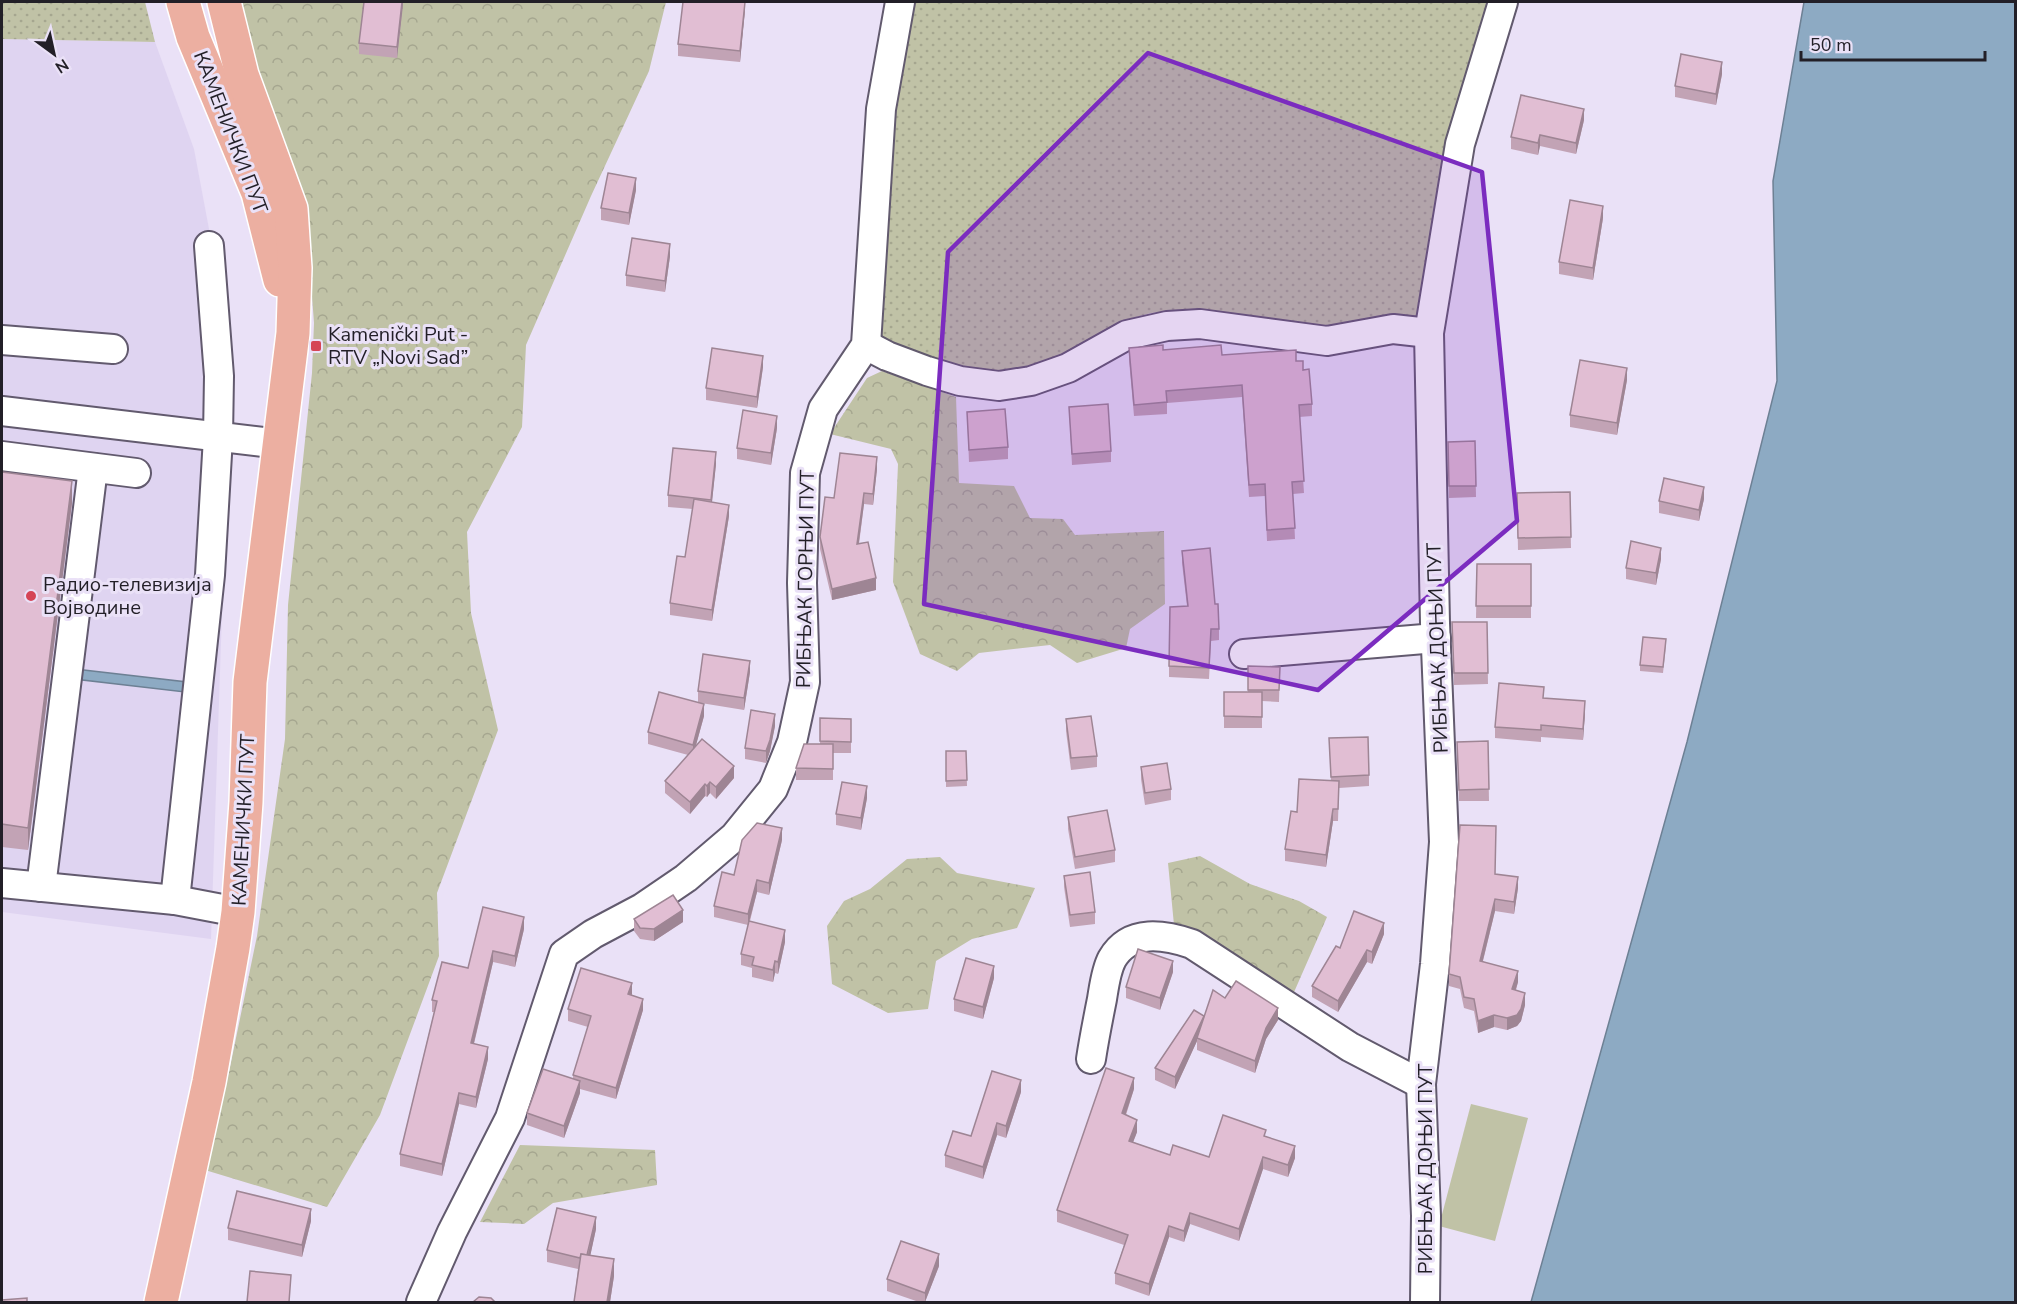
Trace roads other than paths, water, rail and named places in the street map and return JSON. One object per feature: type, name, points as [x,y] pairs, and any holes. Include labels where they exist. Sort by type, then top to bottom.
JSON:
[{"type":"main road","name":"КАМЕНИЧКИ ПУТ","points":[[183,2],[193,37],[258,193],[293,333]]},
{"type":"main road","name":"КАМЕНИЧКИ ПУТ","points":[[161,1302],[209,1082],[238,912],[246,802],[250,682],[293,333],[295,268],[291,209],[242,75],[224,2]]},
{"type":"street","points":[[900,2],[881,110],[866,345],[887,356],[927,371],[960,381],[999,387],[1030,381],[1068,368],[1127,335],[1167,326],[1200,324],[1328,341],[1393,329],[1429,333]]},
{"type":"street","name":"РИБЊАК ДОЊИ ПУТ","points":[[1425,1302],[1426,1216],[1421,1084],[1435,964],[1444,842],[1436,638],[1429,333],[1460,144],[1503,2]]},
{"type":"street","points":[[176,900],[210,575],[218,437],[219,376],[209,246]]},
{"type":"street","points":[[2,340],[113,349]]},
{"type":"street","name":"РИБЊАК ГОРЊИ ПУТ","points":[[421,1302],[452,1232],[510,1118],[564,954],[593,934],[642,908],[686,878],[734,837],[773,789],[792,742],[806,682],[802,583],[805,473],[823,409],[866,345]]},
{"type":"street","points":[[2,411],[280,444]]},
{"type":"street","points":[[2,456],[136,473]]},
{"type":"street","points":[[41,887],[93,468]]},
{"type":"street","points":[[1244,654],[1436,638]]},
{"type":"street","points":[[2,883],[176,900],[238,912]]},
{"type":"street","points":[[1091,1059],[1106,978],[1112,959],[1123,946],[1134,939],[1148,936],[1170,937],[1192,944],[1350,1047],[1421,1084]]},
{"type":"water","points":[[1804,2],[2015,2],[2015,1302],[1531,1302],[1687,742],[1777,381],[1773,181]]},
{"type":"water","points":[[75,669],[187,682],[185,692],[74,679]]},
{"type":"place","name":"Kamenički Put - RTV „Novi Sad”","points":[[316,346]]},
{"type":"place","name":"Радио-телевизија Војводине","points":[[31,596]]}]
